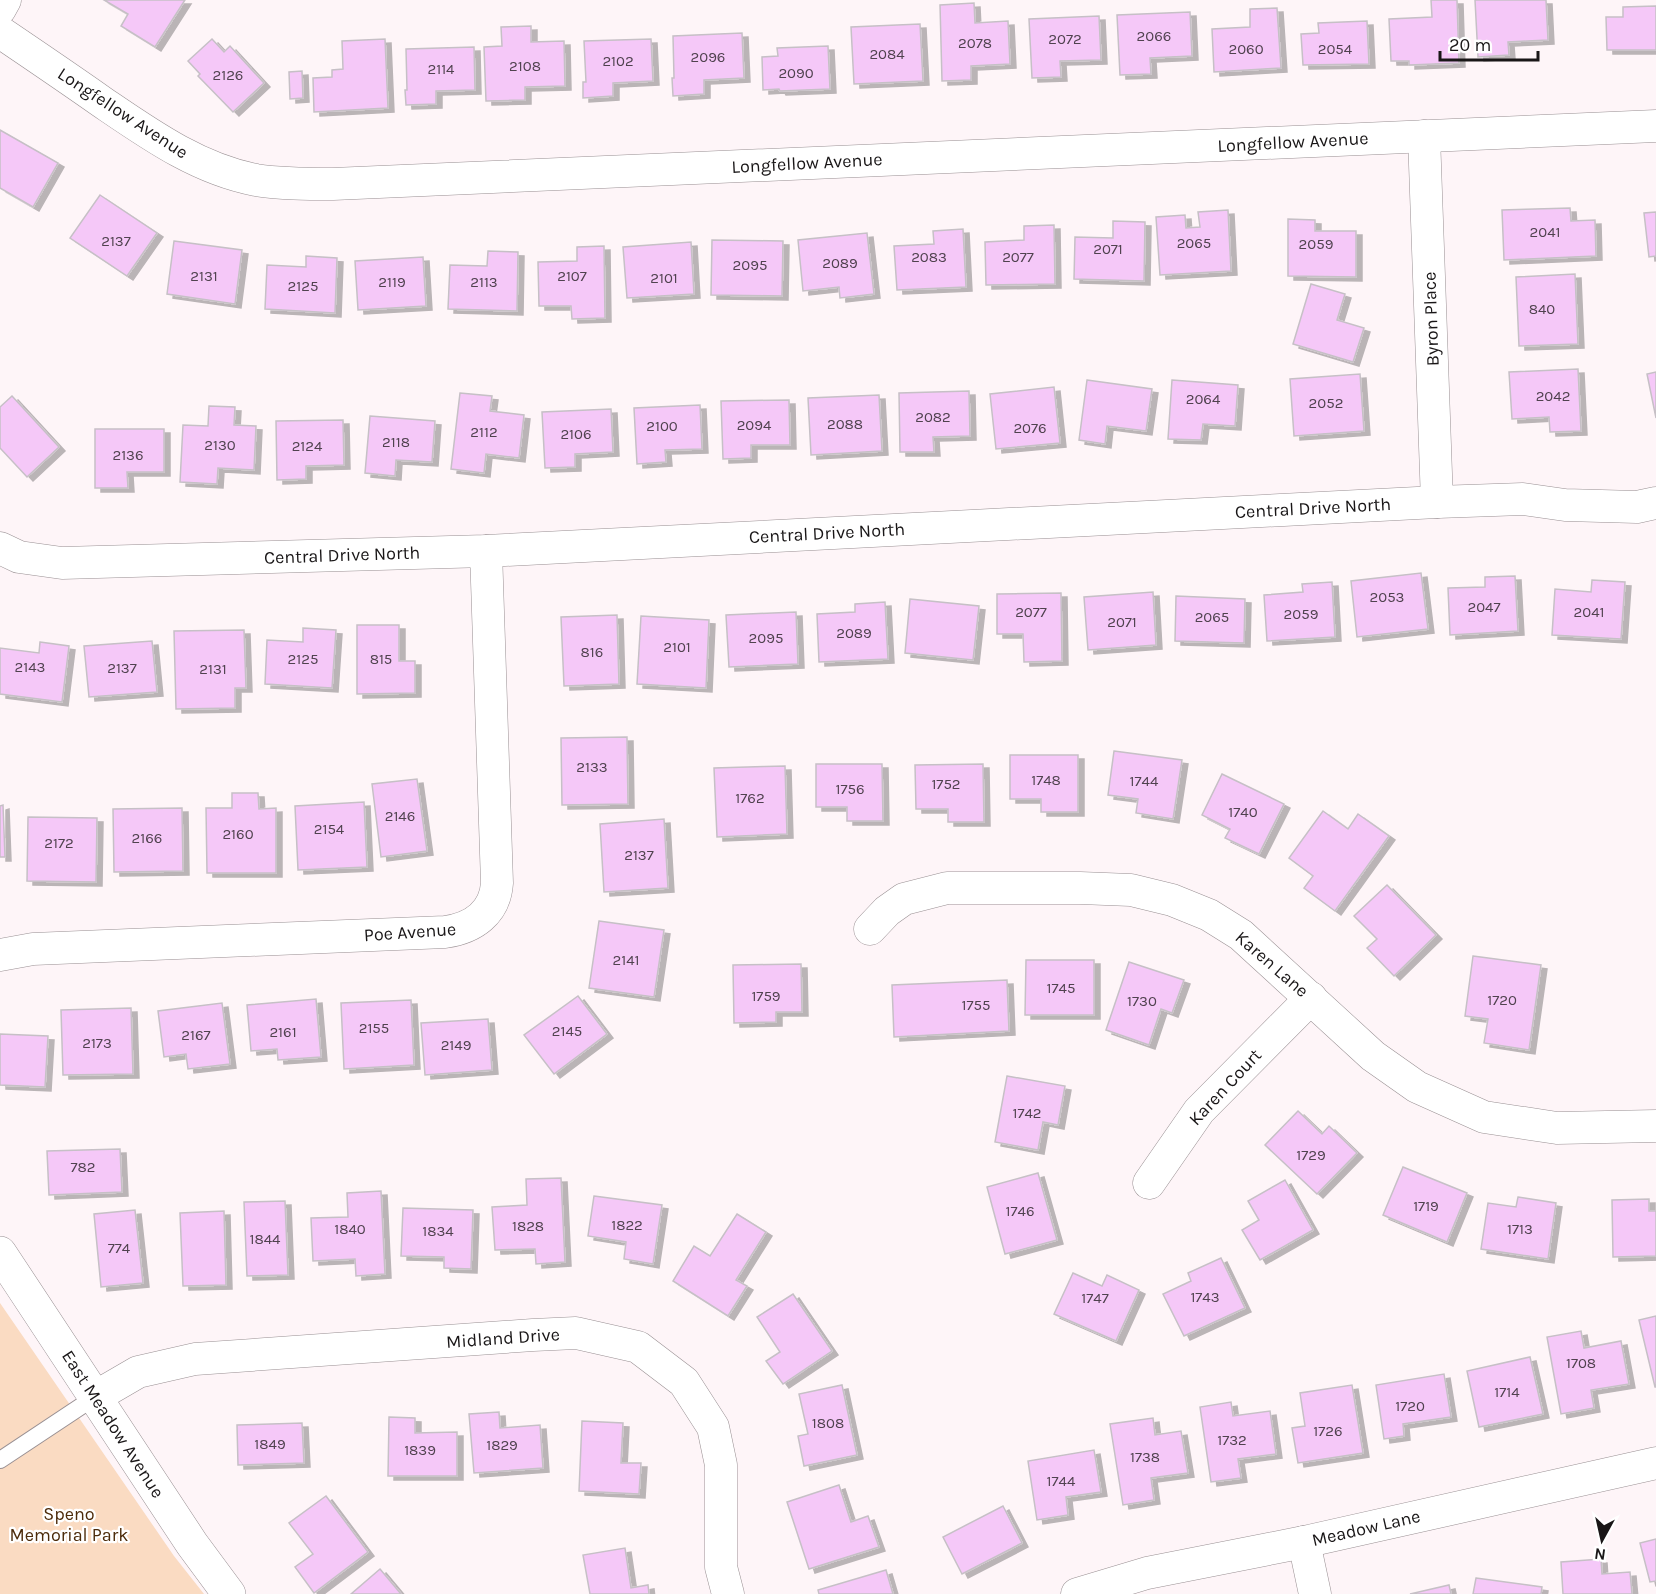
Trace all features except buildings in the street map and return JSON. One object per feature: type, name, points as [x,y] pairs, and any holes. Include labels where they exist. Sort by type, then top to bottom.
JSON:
[{"type":"street","points":[[0,9],[5,0]]},
{"type":"street","name":"Longfellow Avenue","points":[[0,32],[157,140],[222,170],[255,180],[293,184],[1656,126]]},
{"type":"street","name":"Byron Place","points":[[1424,136],[1437,502]]},
{"type":"street","name":"Central Drive North","points":[[0,548],[19,557],[62,563],[486,551],[1437,502],[1523,499],[1565,505],[1637,507],[1656,503]]},
{"type":"street","name":"Poe Avenue","points":[[0,955],[33,949],[445,932],[467,927],[482,918],[492,903],[497,883],[486,551]]},
{"type":"street","name":"Karen Lane","points":[[870,929],[887,911],[904,899],[947,888],[1131,890],[1172,900],[1209,915],[1241,934],[1373,1056],[1417,1087],[1484,1118],[1557,1128],[1656,1126]]},
{"type":"street","name":"Karen Court","points":[[1149,1183],[1199,1111],[1311,998]]},
{"type":"street","name":"East Meadow Avenue","points":[[0,1253],[192,1544],[229,1594]]},
{"type":"street","name":"Midland Drive","points":[[95,1397],[138,1372],[195,1359],[576,1333],[638,1347],[684,1382],[713,1427],[721,1465],[721,1567],[728,1594]]},
{"type":"street","name":"Meadow Lane","points":[[1077,1594],[1147,1573],[1304,1542],[1656,1463]]},
{"type":"street","points":[[1304,1542],[1315,1594]]},
{"type":"lane","points":[[0,1460],[95,1397]]},
{"type":"green space","name":"Speno Memorial Park","points":[[0,1303],[174,1556],[204,1594],[0,1594]]}]
